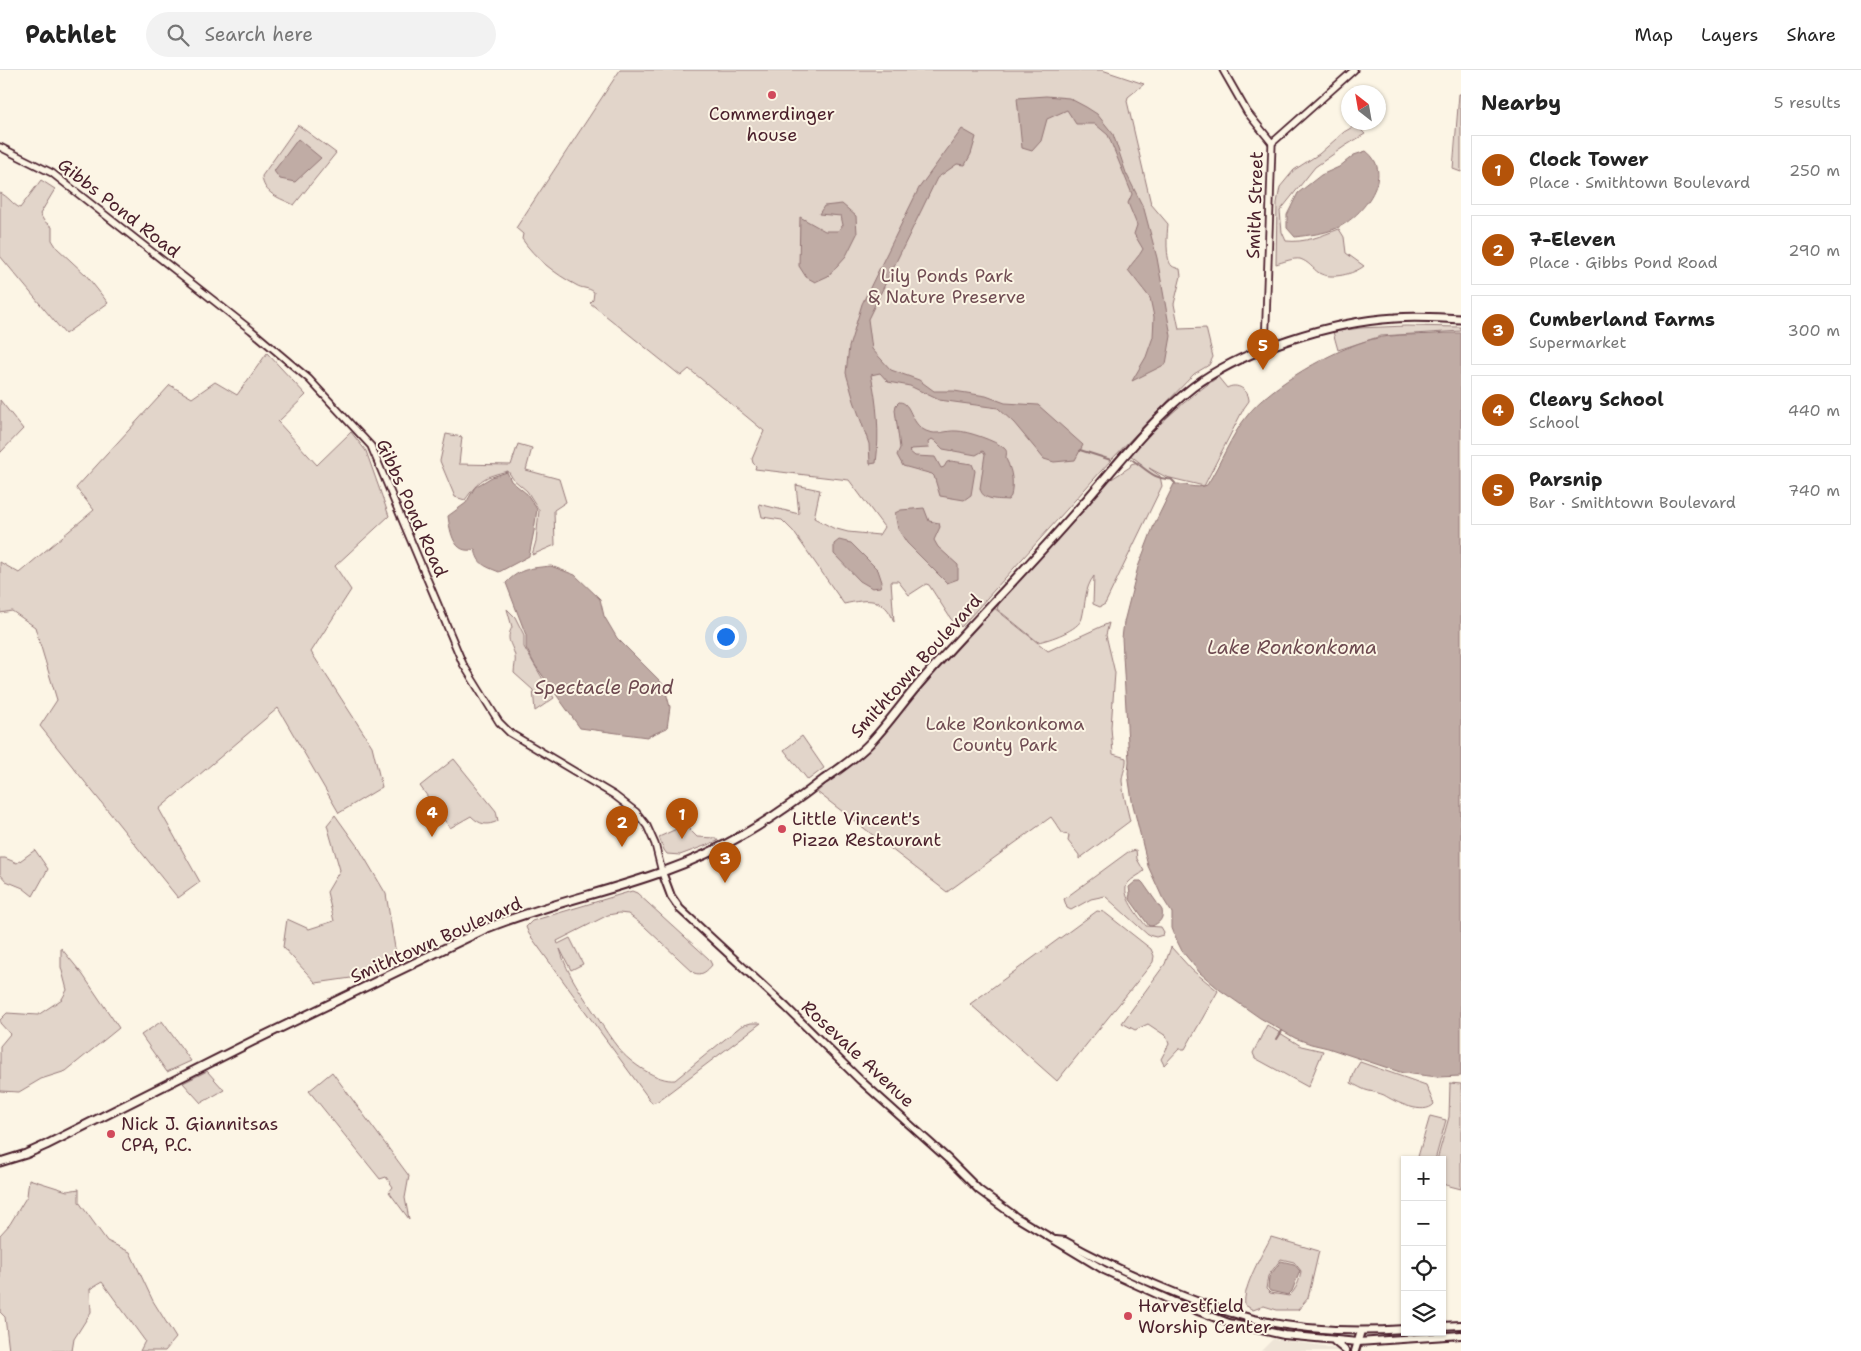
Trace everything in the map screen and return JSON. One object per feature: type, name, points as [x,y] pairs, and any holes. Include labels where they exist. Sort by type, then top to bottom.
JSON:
[{"type":"main road","name":"Smithtown Boulevard","points":[[0,1162],[39,1148],[251,1042],[486,929],[517,916],[662,872],[731,843],[751,832],[822,782],[870,743],[906,697],[1072,516],[1164,412],[1194,386],[1265,348],[1328,328],[1350,323],[1395,318],[1461,319]]},
{"type":"main road","name":"Rosevale Avenue","points":[[662,872],[671,896],[680,909],[786,1007],[860,1080],[948,1159],[979,1190],[1052,1240],[1104,1270],[1138,1286],[1229,1323],[1284,1335],[1334,1341],[1358,1342],[1461,1335]]},
{"type":"main road","name":"Rosevale Avenue","points":[[1052,1240],[1065,1242],[1118,1268],[1232,1314],[1305,1327],[1361,1331],[1401,1329]]},
{"type":"main road","points":[[1446,1326],[1461,1325]]},
{"type":"main road","points":[[1355,1351],[1361,1331]]},
{"type":"main road","points":[[1334,1341],[1346,1351]]},
{"type":"street","points":[[1223,70],[1247,112],[1272,142]]},
{"type":"street","name":"Smith Street","points":[[1265,348],[1272,142],[1354,70]]},
{"type":"street","name":"Gibbs Pond Road","points":[[0,148],[52,173],[310,378],[371,446],[463,664],[498,722],[510,732],[614,796],[636,812],[647,826],[655,843],[662,872]]},
{"type":"shaded area","points":[[1273,1339],[1324,1346],[1341,1351],[1261,1351]]},
{"type":"green space","name":"Lily Ponds Park & Nature Preserve","points":[[620,70],[1102,70],[1144,84],[1128,97],[1127,101],[1151,204],[1168,224],[1168,258],[1172,266],[1180,269],[1181,276],[1174,304],[1179,329],[1206,328],[1213,357],[1209,365],[1194,374],[1111,460],[961,627],[951,619],[929,585],[926,584],[909,595],[898,581],[891,581],[894,622],[886,608],[874,601],[844,604],[793,531],[782,520],[762,517],[759,504],[799,514],[796,485],[820,490],[814,518],[833,528],[848,532],[879,535],[884,527],[849,480],[755,469],[756,466],[752,459],[764,431],[689,369],[681,376],[590,303],[593,300],[594,292],[568,281],[553,271],[533,253],[522,239],[523,234],[516,228]]},
{"type":"green space","points":[[1459,94],[1461,94],[1461,172],[1453,169]]},
{"type":"green space","points":[[298,125],[336,153],[294,205],[273,195],[265,187],[262,176]]},
{"type":"green space","points":[[1347,130],[1361,130],[1365,134],[1315,167],[1280,211],[1282,232],[1286,241],[1293,241],[1306,240],[1339,229],[1344,237],[1346,253],[1364,266],[1349,274],[1330,276],[1319,273],[1308,263],[1300,259],[1276,264],[1277,203],[1280,187],[1294,170],[1319,154]]},
{"type":"green space","points":[[41,180],[55,189],[40,214],[44,221],[52,227],[52,240],[57,248],[86,275],[108,303],[65,334],[0,256],[0,193],[20,208]]},
{"type":"green space","points":[[1406,326],[1461,327],[1461,331],[1381,336],[1338,350],[1333,332],[1360,328]]},
{"type":"green space","points":[[267,353],[306,395],[278,422],[317,465],[351,432],[366,451],[389,516],[335,566],[351,590],[311,652],[372,746],[382,787],[339,813],[278,708],[159,809],[200,882],[178,898],[40,726],[57,700],[35,627],[12,611],[0,613],[0,562],[19,573],[94,510],[76,488],[170,385],[192,398],[215,382],[237,395]]},
{"type":"green space","points":[[1218,377],[1227,388],[1235,386],[1245,390],[1249,401],[1204,486],[1166,477],[1149,468],[1160,476],[1162,486],[1105,604],[1100,607],[1093,604],[1094,576],[1087,591],[1080,622],[1063,634],[1038,642],[997,609],[999,603],[1110,480],[1130,467],[1131,464],[1138,462],[1143,465],[1130,455],[1140,444],[1183,404]]},
{"type":"green space","points":[[0,400],[23,429],[0,453]]},
{"type":"green space","points":[[446,434],[462,437],[459,464],[511,465],[518,444],[532,448],[526,470],[559,479],[566,502],[554,510],[555,545],[532,555],[536,541],[539,510],[527,491],[513,479],[508,471],[487,477],[475,487],[465,500],[455,497],[440,461]]},
{"type":"green space","name":"Lake Ronkonkoma County Park","points":[[993,607],[1048,651],[1109,623],[1106,635],[1115,673],[1111,727],[1113,754],[1126,758],[1122,781],[1130,821],[1079,859],[1079,855],[1068,841],[1069,835],[1063,834],[1051,817],[947,892],[817,792],[883,732]]},
{"type":"green space","points":[[507,609],[515,617],[524,635],[524,647],[554,698],[535,711],[533,690],[514,673],[515,656],[509,639],[512,627]]},
{"type":"green space","points":[[802,736],[824,768],[808,780],[784,750]]},
{"type":"green space","points":[[454,759],[496,811],[498,821],[484,824],[471,816],[450,828],[420,786]]},
{"type":"green space","points":[[335,815],[360,850],[386,894],[396,954],[351,978],[316,983],[283,947],[287,919],[309,929],[334,921],[327,892],[340,870],[327,825]]},
{"type":"green space","points":[[685,825],[697,837],[716,838],[718,841],[680,855],[667,854],[659,837]]},
{"type":"green space","points":[[35,850],[48,869],[33,896],[23,888],[6,881],[0,874],[0,858],[17,863]]},
{"type":"green space","points":[[1136,850],[1137,859],[1144,871],[1128,883],[1126,893],[1131,906],[1146,926],[1161,927],[1164,932],[1163,935],[1156,937],[1148,935],[1105,896],[1091,899],[1071,910],[1067,908],[1064,899],[1128,852]]},
{"type":"green space","points":[[632,891],[637,893],[709,959],[712,965],[702,973],[694,973],[645,927],[628,914],[608,915],[557,941],[558,944],[570,938],[583,964],[571,970],[560,949],[567,968],[605,1029],[624,1054],[653,1075],[668,1080],[675,1080],[741,1026],[761,1023],[658,1101],[652,1103],[529,934],[526,927],[532,921]]},
{"type":"green space","points":[[1097,911],[1104,912],[1151,949],[1154,956],[1153,962],[1057,1081],[970,1004]]},
{"type":"green space","points":[[1171,947],[1192,970],[1218,991],[1185,1049],[1179,1049],[1164,1065],[1161,1059],[1169,1044],[1166,1036],[1148,1024],[1135,1030],[1122,1023],[1165,964]]},
{"type":"green space","points":[[61,948],[83,975],[119,1028],[66,1071],[41,1079],[19,1092],[0,1091],[0,1046],[10,1034],[0,1023],[0,1020],[7,1013],[38,1015],[62,999],[67,990],[61,967]]},
{"type":"green space","points":[[162,1021],[191,1061],[167,1072],[141,1035]]},
{"type":"green space","points":[[1267,1025],[1301,1046],[1323,1051],[1308,1087],[1255,1058],[1253,1053]]},
{"type":"green space","points":[[1360,1062],[1426,1085],[1434,1104],[1424,1109],[1409,1107],[1384,1095],[1364,1090],[1351,1083]]},
{"type":"green space","points":[[207,1071],[224,1090],[201,1103],[183,1083]]},
{"type":"green space","points":[[332,1072],[409,1176],[405,1198],[409,1219],[389,1192],[393,1187],[386,1177],[380,1179],[309,1091]]},
{"type":"green space","points":[[1450,1083],[1461,1084],[1461,1189],[1446,1185],[1446,1156],[1438,1156],[1449,1117]]},
{"type":"green space","points":[[1430,1116],[1446,1120],[1436,1156],[1418,1156]]},
{"type":"green space","points":[[29,1179],[67,1191],[79,1189],[79,1202],[107,1241],[130,1252],[153,1301],[176,1338],[165,1351],[140,1351],[145,1341],[102,1282],[90,1289],[91,1312],[74,1339],[72,1351],[9,1351],[5,1317],[0,1312],[0,1235],[10,1224],[27,1196]]},
{"type":"green space","points":[[1271,1237],[1319,1251],[1308,1298],[1298,1310],[1277,1310],[1264,1306],[1253,1310],[1245,1305],[1250,1280]],"holes":[[[1281,1259],[1294,1262],[1301,1271],[1294,1291],[1289,1296],[1270,1293],[1266,1289],[1268,1276]]]},
{"type":"water","points":[[1046,96],[1069,98],[1097,114],[1113,134],[1126,173],[1144,209],[1157,258],[1171,336],[1166,364],[1132,381],[1146,357],[1153,337],[1154,317],[1150,298],[1128,270],[1143,249],[1134,234],[1137,225],[1128,203],[1132,194],[1108,135],[1095,124],[1076,124],[1067,110],[1047,119],[1041,141],[1032,151],[1022,148],[1017,98]]},
{"type":"water","points":[[962,129],[976,137],[971,154],[965,165],[957,164],[937,178],[868,319],[872,349],[891,370],[919,380],[934,391],[954,391],[986,396],[1005,403],[1038,405],[1083,445],[1075,460],[1054,462],[1044,459],[1014,423],[998,408],[939,400],[910,386],[888,382],[880,373],[871,375],[875,396],[878,441],[876,463],[870,464],[869,444],[846,373],[849,347],[862,304],[919,188]]},
{"type":"water","points":[[298,139],[321,158],[295,182],[280,179],[274,171]]},
{"type":"water","points":[[1366,151],[1374,160],[1378,171],[1377,182],[1366,204],[1357,214],[1337,228],[1322,233],[1295,237],[1287,228],[1287,215],[1298,193],[1321,175],[1339,167],[1354,155]]},
{"type":"water","points":[[842,204],[856,216],[857,234],[846,256],[828,276],[815,282],[806,277],[799,266],[800,217],[825,231],[838,231],[843,225],[841,216],[819,214],[824,206]]},
{"type":"water","name":"Lake Ronkonkoma","points":[[1461,333],[1461,1076],[1438,1077],[1403,1073],[1295,1038],[1260,1018],[1220,990],[1200,973],[1182,951],[1172,928],[1172,913],[1162,897],[1148,866],[1132,801],[1128,774],[1129,761],[1122,638],[1124,622],[1138,567],[1154,525],[1174,484],[1194,487],[1207,485],[1236,433],[1257,404],[1304,370],[1323,359],[1358,344],[1391,336]]},
{"type":"water","points":[[899,402],[906,405],[916,423],[926,431],[934,433],[962,431],[1004,448],[1012,481],[1011,496],[1008,500],[987,497],[981,492],[985,454],[983,451],[976,455],[943,449],[932,439],[928,442],[929,448],[911,449],[909,451],[915,456],[935,457],[941,468],[951,461],[972,464],[975,471],[971,495],[964,500],[940,496],[932,474],[903,466],[897,455],[900,448],[895,410]]},
{"type":"water","points":[[507,472],[511,481],[527,494],[537,509],[529,556],[499,572],[480,562],[475,549],[462,549],[458,546],[450,529],[448,516],[466,503],[475,487],[492,477]]},
{"type":"water","points":[[924,508],[929,521],[939,523],[940,527],[934,540],[938,547],[958,565],[958,579],[947,583],[907,543],[898,529],[895,513],[901,510]]},
{"type":"water","points":[[839,540],[851,543],[878,570],[882,582],[880,587],[872,588],[860,581],[834,554],[834,544]]},
{"type":"water","name":"Spectacle Pond","points":[[551,566],[575,575],[600,599],[604,616],[617,638],[664,685],[670,707],[667,728],[647,737],[580,728],[535,665],[526,648],[526,635],[506,583],[521,572],[532,568]]},
{"type":"water","points":[[1136,881],[1143,883],[1162,910],[1162,916],[1157,924],[1149,926],[1129,898],[1129,887]]},
{"type":"water","points":[[1281,1261],[1294,1264],[1300,1271],[1292,1291],[1288,1295],[1270,1291],[1268,1288],[1269,1277]]},
{"type":"waterway","points":[[1080,450],[1111,460]]},
{"type":"waterway","points":[[1131,459],[1155,476],[1171,479],[1175,483]]},
{"type":"waterway","points":[[1277,1039],[1282,1031]]},
{"type":"place","name":"Commerdinger house","points":[[772,95]]},
{"type":"place","name":"Parsnip","points":[[1263,370]]},
{"type":"place","name":"Little Vincent's Pizza Restaurant","points":[[782,829]]},
{"type":"place","name":"Cleary School","points":[[432,837]]},
{"type":"place","name":"Clock Tower","points":[[682,839]]},
{"type":"place","name":"7-Eleven","points":[[622,847]]},
{"type":"place","name":"Cumberland Farms","points":[[725,883]]},
{"type":"place","name":"Nick J. Giannitsas CPA, P.C.","points":[[111,1134]]},
{"type":"place","name":"Harvestfield Worship Center","points":[[1128,1316]]}]
